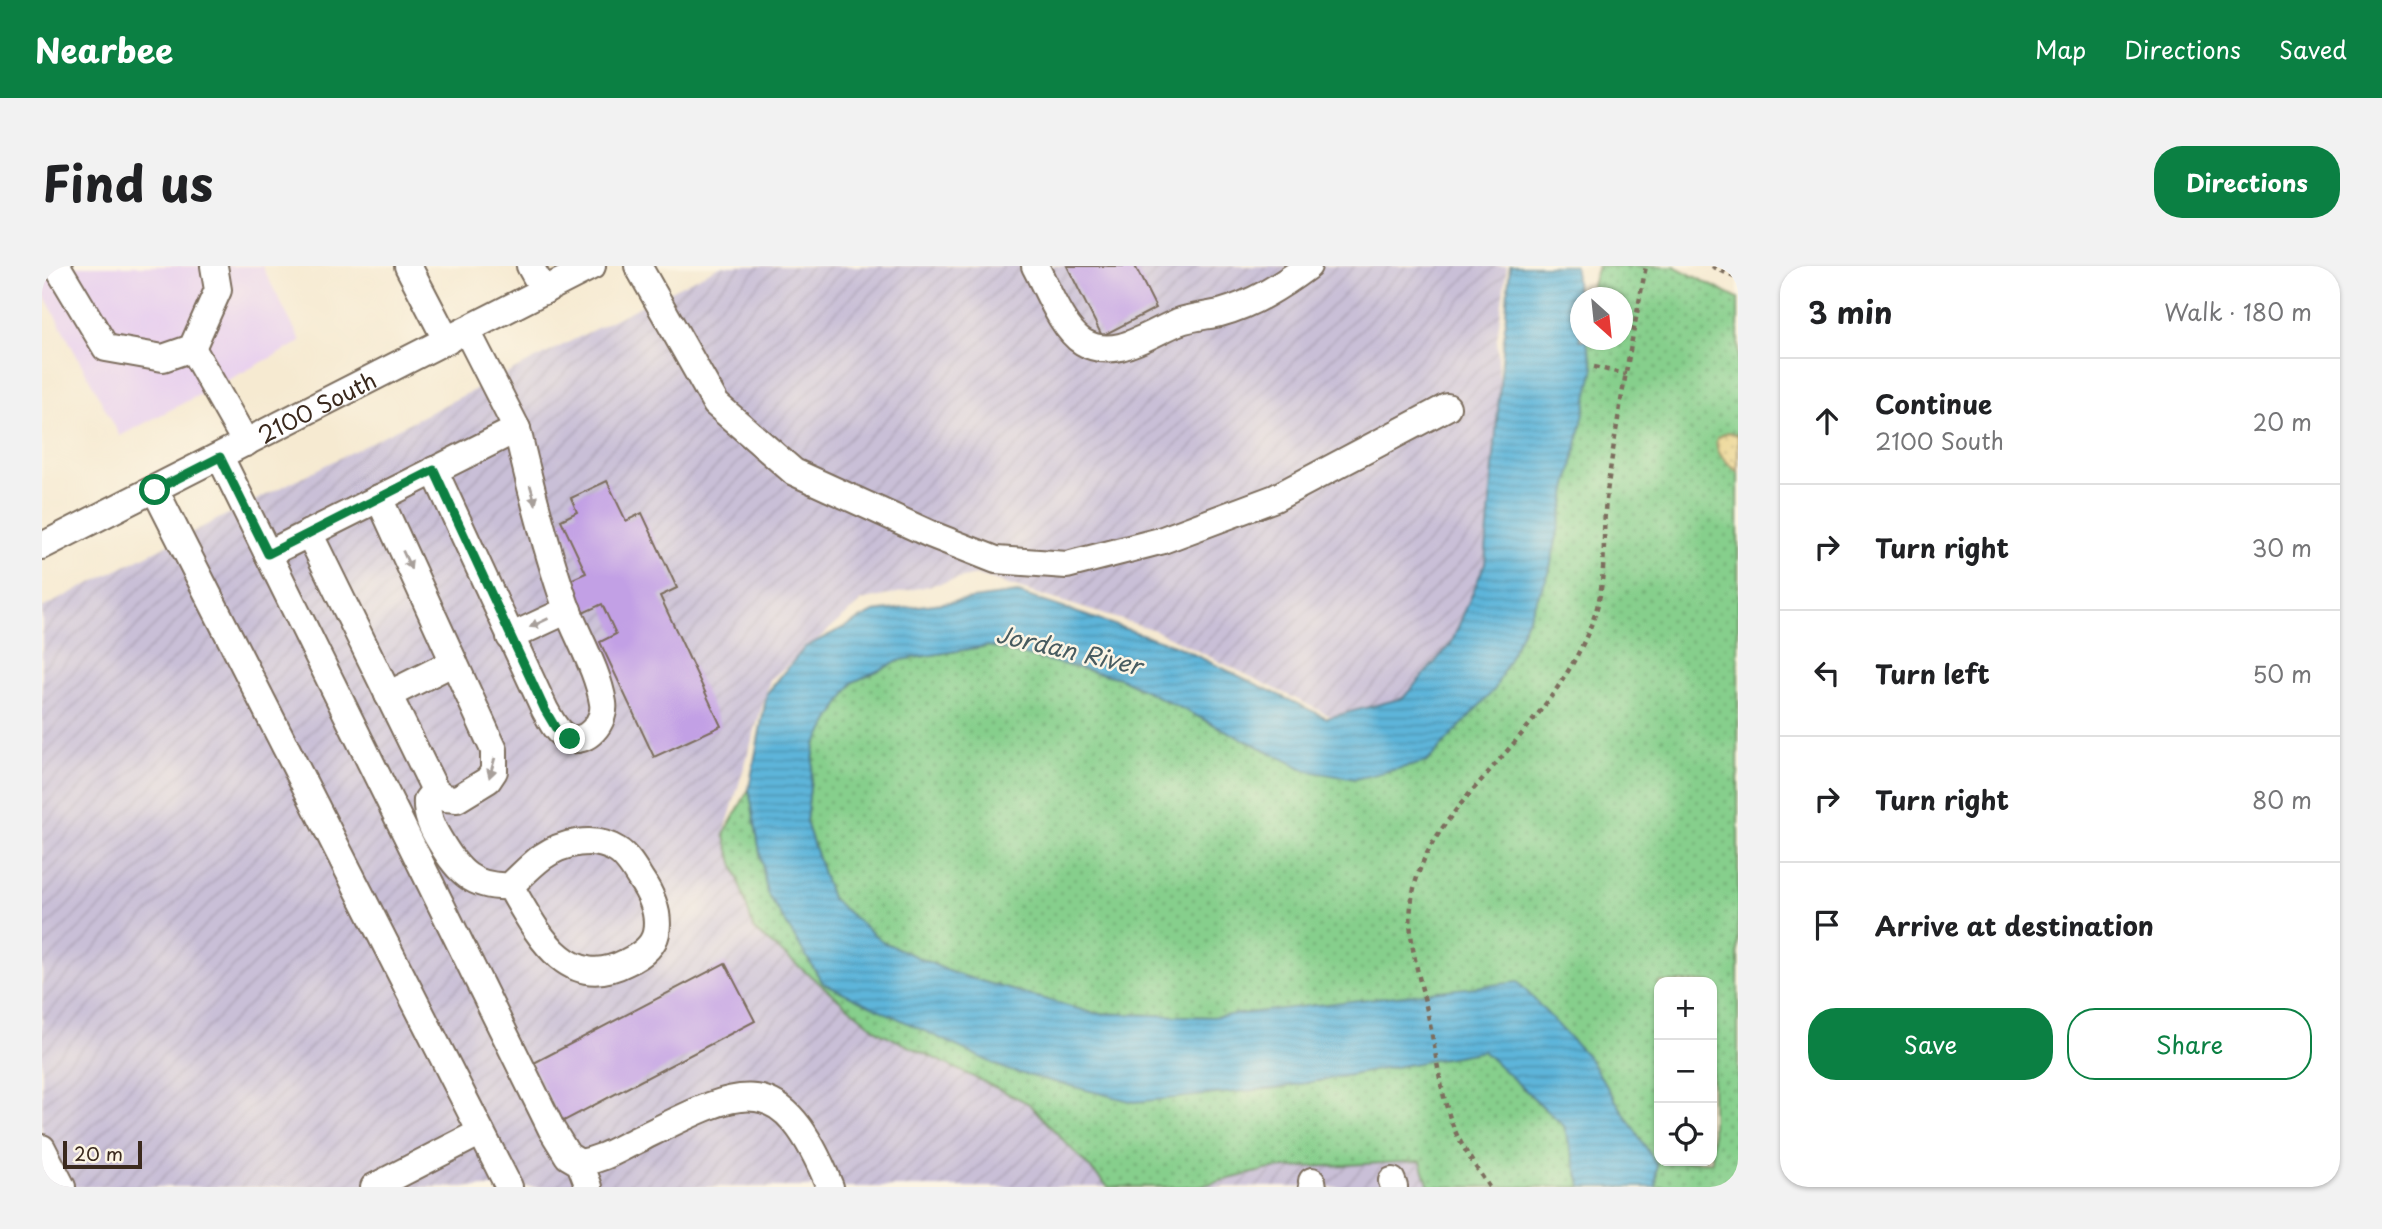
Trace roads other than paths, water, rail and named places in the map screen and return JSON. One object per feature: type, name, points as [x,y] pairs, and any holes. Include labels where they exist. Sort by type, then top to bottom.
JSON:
[{"type":"street","points":[[57,266],[106,348],[163,358],[192,348],[218,290],[214,266]]},
{"type":"street","points":[[408,266],[517,429],[542,530],[603,703],[604,716],[597,727],[583,738],[570,739],[558,732],[545,710],[434,470]]},
{"type":"street","points":[[530,266],[544,291]]},
{"type":"street","name":"2100 South","points":[[42,546],[592,266]]},
{"type":"street","points":[[638,266],[716,404],[794,472],[930,534],[996,560],[1067,565],[1160,541],[1275,498],[1447,407]]},
{"type":"street","points":[[1035,266],[1069,329],[1084,342],[1106,349],[1136,343],[1180,321],[1222,312],[1272,293],[1308,266]]},
{"type":"street","points":[[192,348],[246,443]]},
{"type":"street","points":[[268,554],[517,429]]},
{"type":"street","points":[[220,457],[552,1130],[568,1156],[580,1163],[589,1187]]},
{"type":"street","points":[[155,490],[509,1187]]},
{"type":"street","points":[[309,533],[435,790],[444,798],[457,799],[488,780],[496,761],[494,750],[379,498]]},
{"type":"street","points":[[510,637],[568,610]]},
{"type":"street","points":[[388,695],[454,662]]},
{"type":"street","points":[[435,790],[427,800],[428,818],[452,863],[464,875],[496,887],[510,886],[541,858],[560,846],[602,843],[617,850],[629,861],[644,883],[653,903],[657,921],[656,937],[648,949],[624,964],[608,969],[588,970],[571,965],[553,953],[510,886]]},
{"type":"street","points":[[580,1163],[602,1159],[709,1106],[736,1098],[754,1097],[772,1101],[796,1122],[818,1156],[831,1187]]},
{"type":"street","points":[[374,1187],[481,1132]]},
{"type":"street","points":[[42,1148],[54,1184]]},
{"type":"water","name":"Jordan River","points":[[1510,266],[1575,266],[1576,287],[1570,287],[1570,350],[1589,350],[1594,367],[1549,573],[1495,689],[1427,762],[1355,779],[1308,771],[1120,678],[988,646],[901,660],[853,682],[815,745],[806,822],[831,898],[883,942],[953,973],[1092,1013],[1212,1017],[1518,982],[1588,1057],[1654,1160],[1654,1166],[1657,1166],[1656,1187],[1582,1187],[1564,1126],[1483,1051],[1278,1088],[1134,1102],[1007,1070],[823,983],[767,893],[749,789],[767,693],[805,647],[874,612],[1018,593],[1174,645],[1327,718],[1403,698],[1451,644],[1485,563]]}]
